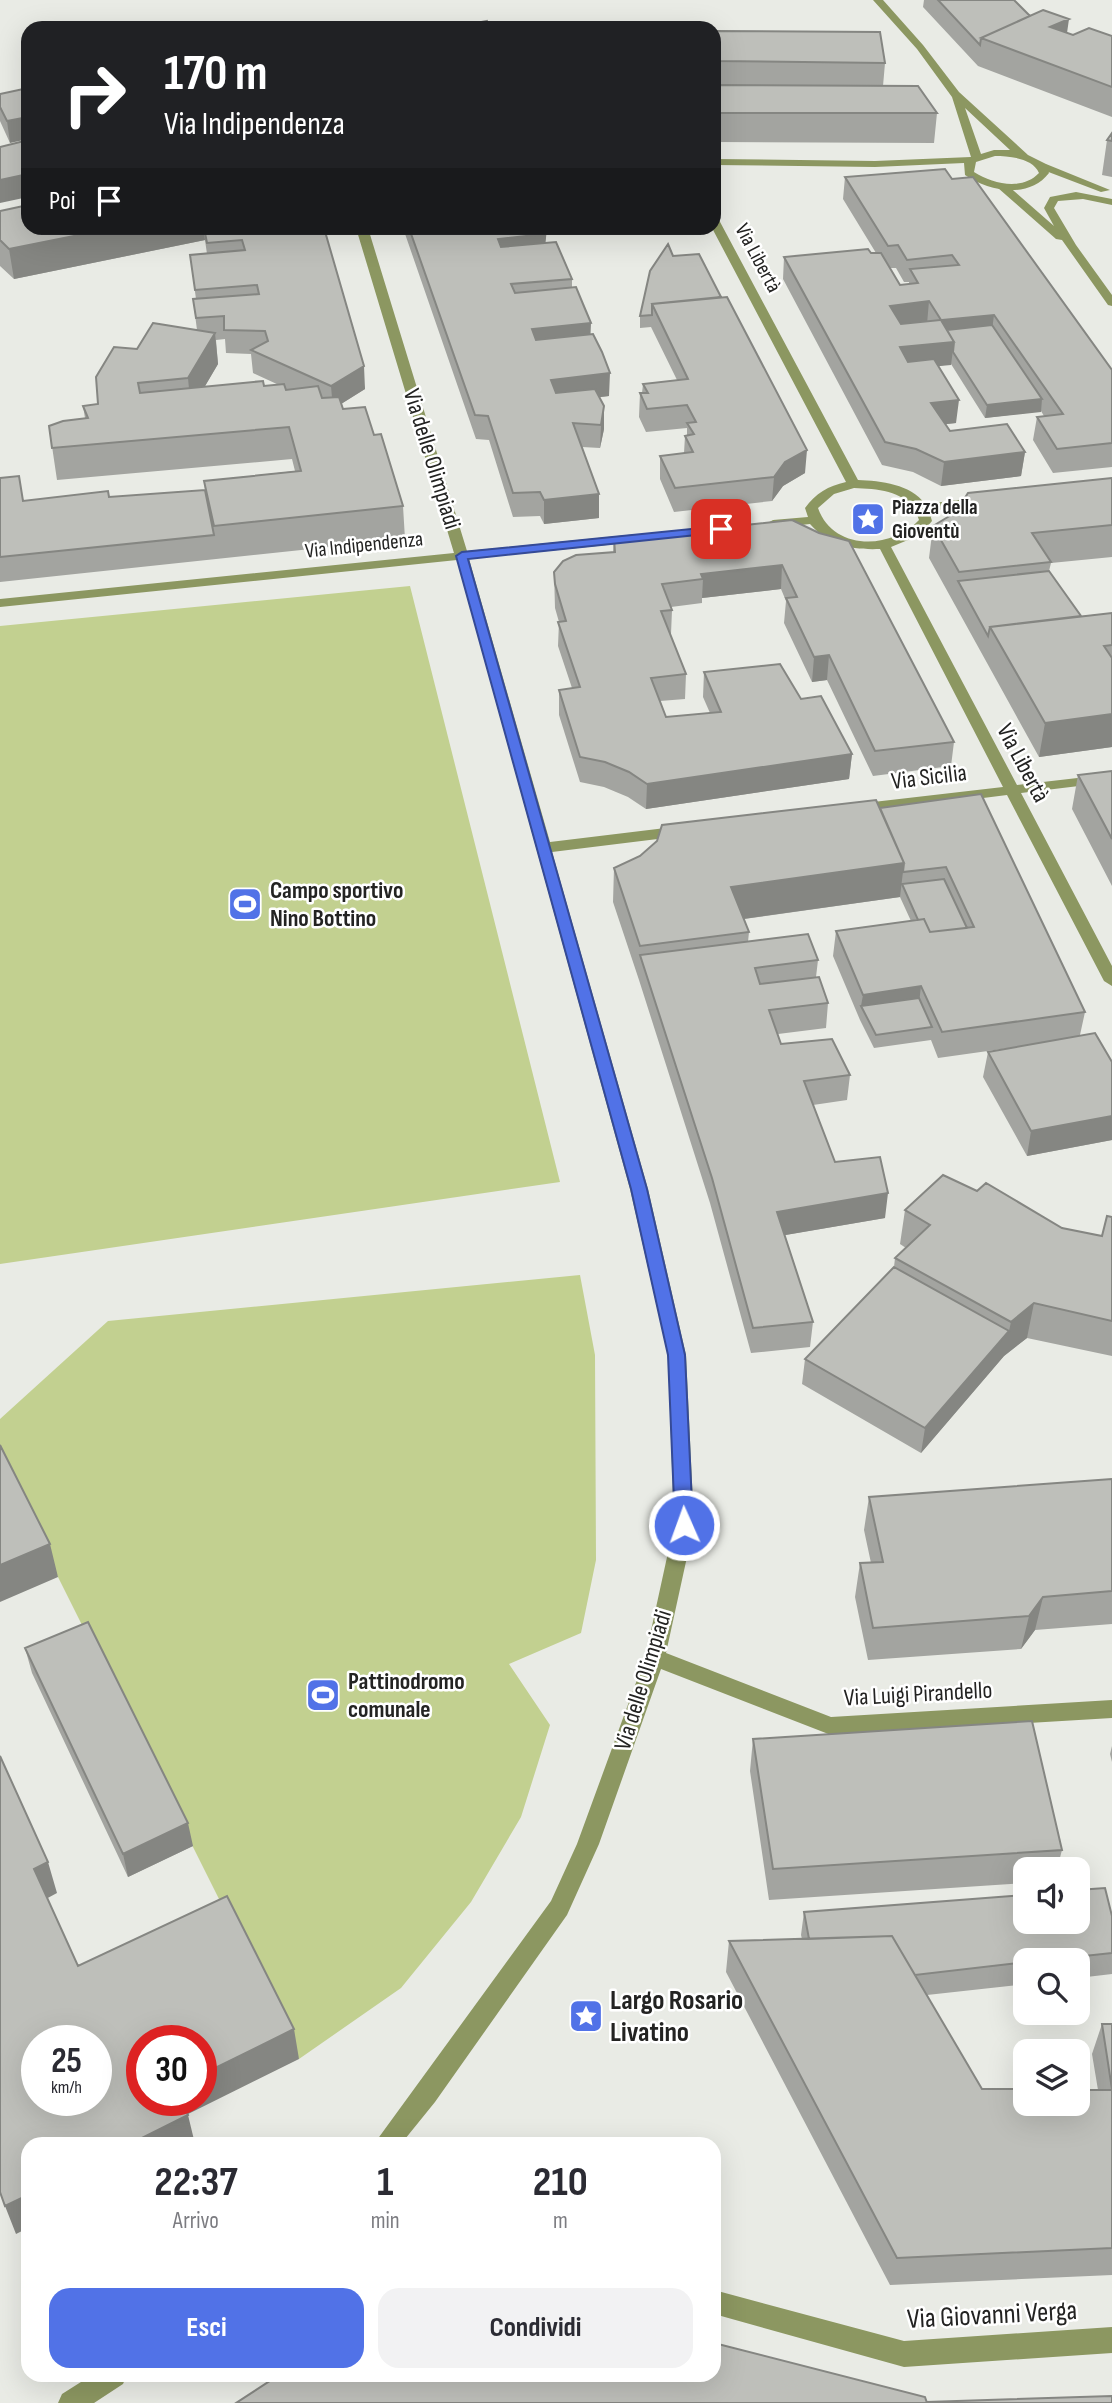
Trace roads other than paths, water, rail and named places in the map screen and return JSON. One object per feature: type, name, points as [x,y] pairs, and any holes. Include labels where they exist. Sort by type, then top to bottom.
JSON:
[{"type":"street","points":[[878,0],[920,47],[955,94],[1024,156],[1042,166],[1112,192]]},
{"type":"street","points":[[955,94],[975,159]]},
{"type":"street","points":[[721,162],[875,164],[975,159],[994,153],[1024,156]]},
{"type":"street","points":[[975,159],[968,166],[969,173],[988,184]]},
{"type":"street","points":[[875,164],[947,174],[1002,186],[1031,184],[1044,173],[1042,166]]},
{"type":"street","points":[[1002,186],[1071,246]]},
{"type":"street","points":[[1112,202],[1086,195],[1067,195],[1054,199],[1049,208],[1071,246],[1112,303]]},
{"type":"street","name":"Via Libertà","points":[[721,233],[854,484]]},
{"type":"street","name":"Via delle Olimpiadi","points":[[364,235],[462,556],[639,1189],[677,1355],[684,1525],[655,1658],[588,1843],[559,1908],[427,2094],[392,2137]]},
{"type":"street","points":[[854,484],[896,489],[914,498],[924,508],[926,521],[919,532],[905,541],[861,545],[840,540],[823,531],[813,520],[811,508],[818,497],[854,484]]},
{"type":"street","points":[[924,508],[1001,499]]},
{"type":"street","points":[[766,525],[813,520]]},
{"type":"street","name":"Via Indipendenza","points":[[0,603],[651,537]]},
{"type":"street","name":"Via Libertà","points":[[884,545],[1112,981]]},
{"type":"street","name":"Via Sicilia","points":[[839,811],[1112,778]]},
{"type":"street","points":[[543,848],[701,828]]},
{"type":"street","name":"Via Luigi Pirandello","points":[[655,1658],[831,1726],[1112,1709]]},
{"type":"street","name":"Via Giovanni Verga","points":[[721,2304],[904,2354],[1112,2340]]},
{"type":"street","points":[[71,2403],[103,2382]]},
{"type":"place","name":"Piazza della Gioventù","points":[[868,519]]},
{"type":"place","name":"Campo sportivo Nino Bottino","points":[[245,904]]},
{"type":"place","name":"Pattinodromo comunale","points":[[323,1695]]},
{"type":"place","name":"Largo Rosario Livatino","points":[[586,2016]]}]
